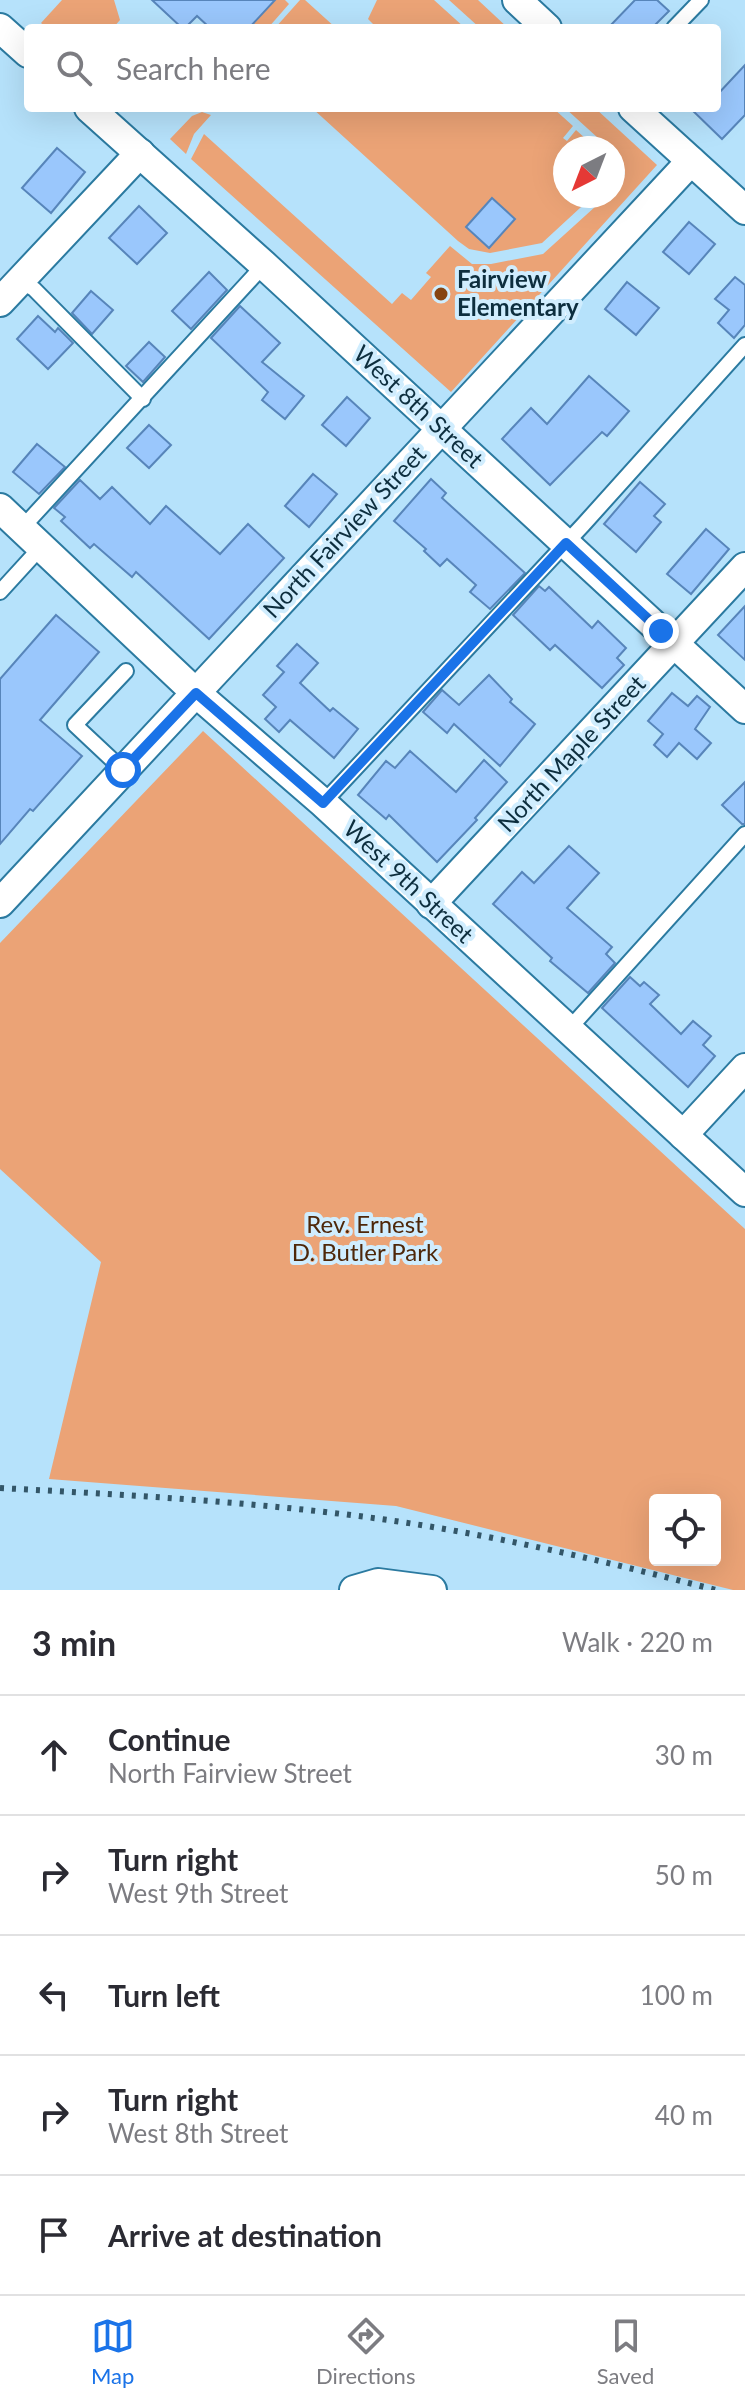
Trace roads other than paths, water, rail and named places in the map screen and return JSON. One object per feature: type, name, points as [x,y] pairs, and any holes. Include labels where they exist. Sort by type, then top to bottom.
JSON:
[{"type":"street","points":[[517,0],[543,24]]},
{"type":"street","points":[[0,28],[24,49]]},
{"type":"street","name":"West 8th Street","points":[[94,112],[745,709]]},
{"type":"street","points":[[637,112],[745,210]]},
{"type":"street","points":[[0,302],[140,153]]},
{"type":"street","name":"North Fairview Street","points":[[0,903],[691,161]]},
{"type":"street","name":"West 9th Street","points":[[0,508],[196,693],[323,803],[745,1192]]},
{"type":"street","name":"North Maple Street","points":[[431,904],[745,567]]},
{"type":"street","points":[[683,1135],[745,1068]]},
{"type":"street","points":[[354,1590],[378,1583],[432,1590]]},
{"type":"lane","points":[[678,24],[701,0]]},
{"type":"lane","points":[[0,592],[32,537],[143,399],[264,265]]},
{"type":"lane","points":[[20,281],[34,289],[143,399]]},
{"type":"lane","points":[[323,803],[566,543],[745,345]]},
{"type":"lane","points":[[123,770],[75,725],[126,671]]},
{"type":"lane","points":[[568,1030],[745,834]]},
{"type":"railway","points":[[0,1488],[146,1496],[388,1520],[553,1550],[716,1590]]},
{"type":"place","name":"Fairview Elementary","points":[[441,294]]},
{"type":"park label","name":"Rev. Ernest D. Butler Park","points":[[365,1239]]}]
